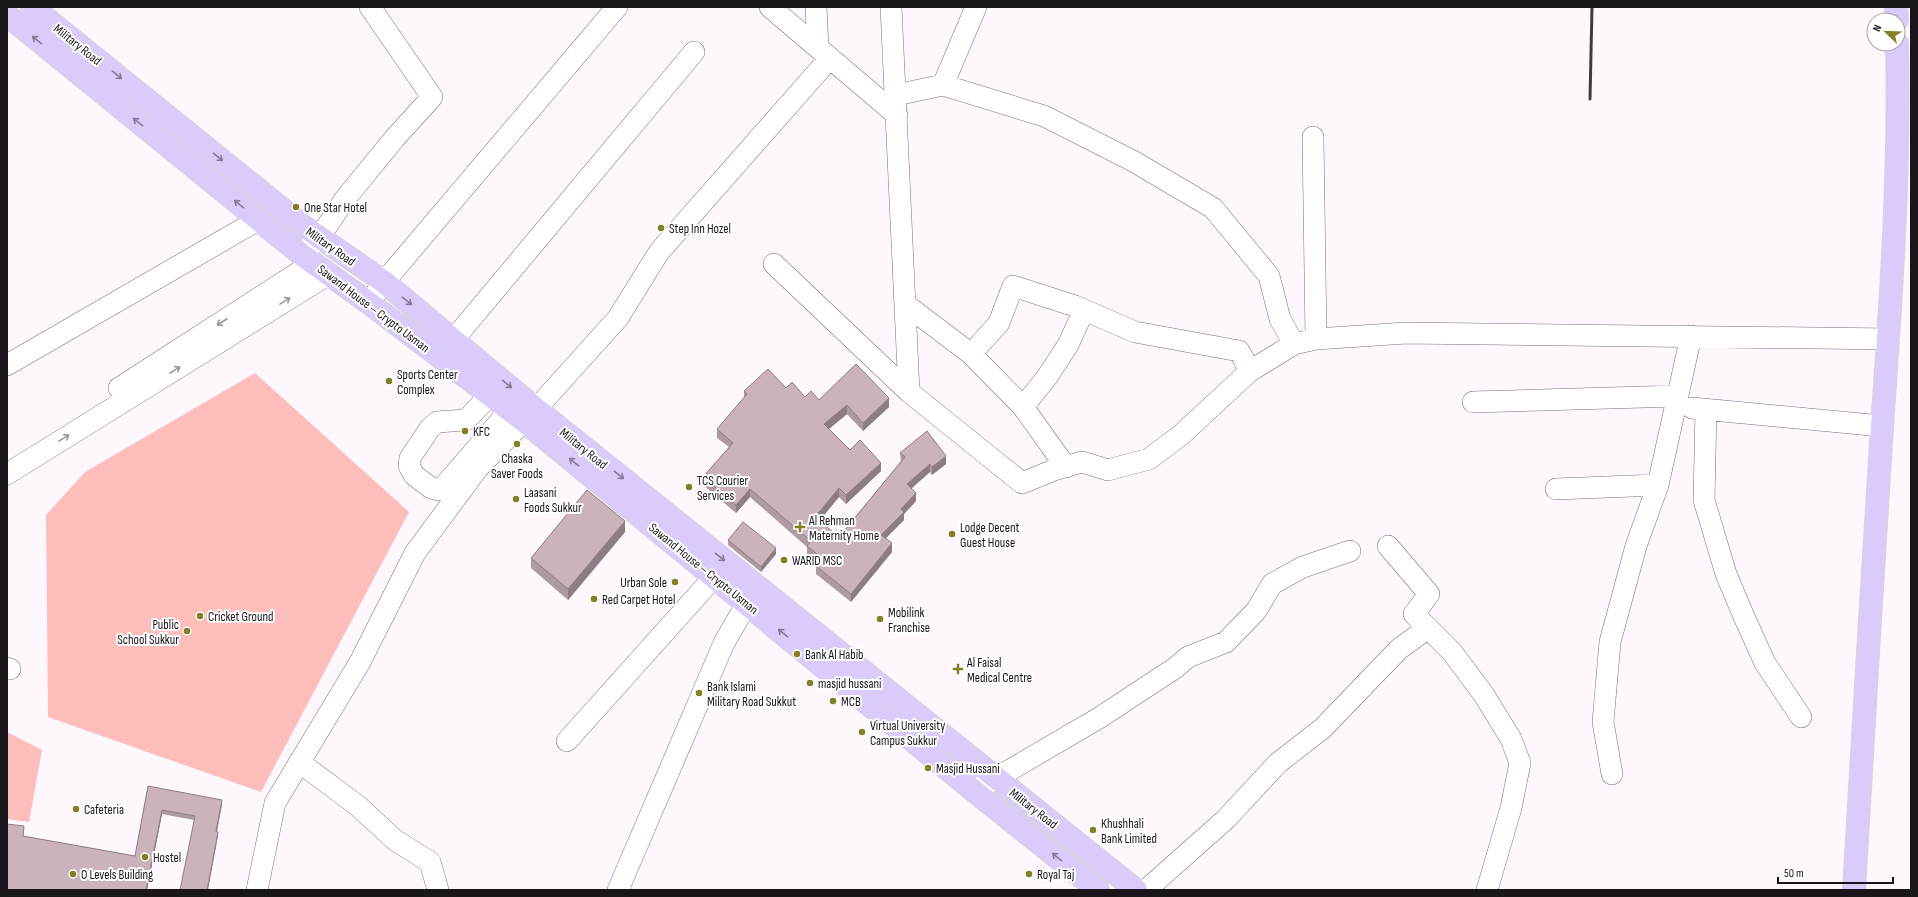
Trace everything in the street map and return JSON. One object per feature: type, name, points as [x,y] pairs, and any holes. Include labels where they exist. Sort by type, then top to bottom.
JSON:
[{"type":"main road","name":"Military Road","points":[[32,7],[319,238],[384,282],[454,339],[523,413],[995,778],[1136,890]]},
{"type":"main road","name":"Military Road","points":[[7,16],[258,220],[315,264]]},
{"type":"main road","points":[[1854,890],[1882,426],[1905,100],[1898,52]]},
{"type":"main road","name":"Sawand House – Crypto Usman","points":[[315,264],[490,395],[523,413],[714,576],[1098,890]]},
{"type":"street","points":[[7,474],[256,310],[315,264],[319,238],[350,193],[394,139],[432,97],[370,7]]},
{"type":"street","points":[[369,303],[384,282],[617,7]]},
{"type":"street","points":[[770,7],[824,53],[897,105]]},
{"type":"street","points":[[490,395],[466,420],[437,422],[430,428],[410,458],[410,466],[414,475],[430,488],[438,490],[445,485],[523,413],[618,318],[659,252],[824,53],[816,7]]},
{"type":"street","points":[[891,7],[897,105],[909,392]]},
{"type":"street","points":[[897,105],[942,84],[976,7]]},
{"type":"street","points":[[454,339],[694,52]]},
{"type":"street","points":[[942,84],[1044,116],[1133,160],[1213,208],[1269,276],[1280,319],[1294,344]]},
{"type":"street","points":[[1313,137],[1316,339]]},
{"type":"street","points":[[7,364],[258,220]]},
{"type":"street","points":[[774,264],[909,392],[1022,483],[1082,462],[1108,470],[1149,459],[1182,435],[1250,371],[1294,344],[1316,339],[1406,333],[1889,339]]},
{"type":"street","points":[[971,354],[998,323],[1013,286],[1084,310],[1135,332],[1239,351],[1250,371]]},
{"type":"street","points":[[905,304],[971,354],[1023,407],[1066,467]]},
{"type":"street","points":[[7,458],[122,387],[256,310]]},
{"type":"street","points":[[1023,407],[1047,377],[1068,345],[1084,310]]},
{"type":"street","points":[[1612,774],[1603,722],[1610,642],[1636,546],[1658,485],[1691,336]]},
{"type":"street","points":[[1473,402],[1677,402],[1706,409],[1882,426]]},
{"type":"street","points":[[1706,409],[1704,500],[1726,574],[1765,663],[1801,717]]},
{"type":"street","points":[[258,890],[275,803],[360,662],[415,553],[478,468],[523,413]]},
{"type":"street","points":[[1556,489],[1658,485]]},
{"type":"street","points":[[1388,546],[1429,594],[1414,614],[1452,652],[1484,695],[1511,739],[1520,763],[1511,808],[1487,890]]},
{"type":"street","points":[[974,790],[1099,718],[1175,668],[1188,657],[1226,642],[1256,611],[1272,584],[1303,567],[1350,551]]},
{"type":"street","points":[[567,741],[714,576]]},
{"type":"street","points":[[625,888],[724,643],[747,603]]},
{"type":"street","points":[[1146,890],[1226,819],[1278,763],[1323,728],[1399,649],[1428,628]]},
{"type":"street","points":[[299,762],[358,806],[395,840],[430,862],[438,890]]},
{"type":"shaded area","name":"Cricket Ground","points":[[255,373],[409,512],[261,792],[48,717],[46,515],[85,472]]},
{"type":"shaded area","points":[[7,732],[42,750],[29,822],[7,819]]},
{"type":"building","points":[[856,364],[889,398],[863,423],[847,405],[824,424],[850,450],[860,440],[881,463],[846,495],[839,488],[815,517],[839,537],[905,457],[900,453],[927,431],[946,456],[932,467],[930,464],[907,484],[916,493],[901,509],[904,512],[881,535],[892,543],[851,594],[816,566],[822,558],[807,546],[811,541],[750,489],[736,505],[703,477],[733,443],[717,429],[747,394],[744,391],[768,369],[786,388],[792,382],[805,397],[811,391],[819,400]]},
{"type":"building","points":[[587,490],[625,521],[568,589],[531,558]]},
{"type":"building","points":[[743,522],[776,548],[761,567],[728,540]]},
{"type":"building","points":[[148,786],[222,800],[216,831],[218,832],[207,890],[180,890],[195,816],[162,810],[146,890],[7,890],[7,824],[24,826],[23,836],[135,856]]},
{"type":"railway","points":[[1590,99],[1592,7]]},
{"type":"place","name":"One Star Hotel","points":[[296,207]]},
{"type":"place","name":"Step Inn Hozel","points":[[661,228]]},
{"type":"place","name":"Sports Center Complex","points":[[389,381]]},
{"type":"place","name":"KFC","points":[[465,431]]},
{"type":"place","name":"Chaska Saver Foods","points":[[517,444]]},
{"type":"place","name":"TCS Courier Services","points":[[689,487]]},
{"type":"place","name":"Laasani Foods Sukkur","points":[[516,499]]},
{"type":"place","name":"Al Rehman Maternity Home","points":[[800,527]]},
{"type":"place","name":"Lodge Decent Guest House","points":[[952,534]]},
{"type":"place","name":"WARID MSC","points":[[784,560]]},
{"type":"place","name":"Urban Sole","points":[[675,582]]},
{"type":"place","name":"Red Carpet Hotel","points":[[594,599]]},
{"type":"place","name":"Cricket Ground","points":[[200,616]]},
{"type":"place","name":"Mobilink Franchise","points":[[880,619]]},
{"type":"place","name":"Public School Sukkur","points":[[187,631]]},
{"type":"place","name":"Bank Al Habib","points":[[797,654]]},
{"type":"place","name":"Al Faisal Medical Centre","points":[[958,669]]},
{"type":"place","name":"masjid hussani","points":[[810,683]]},
{"type":"place","name":"Bank Islami Military Road Sukkut","points":[[699,693]]},
{"type":"place","name":"MCB","points":[[833,701]]},
{"type":"place","name":"Virtual University Campus Sukkur","points":[[862,732]]},
{"type":"place","name":"Masjid Hussani","points":[[928,768]]},
{"type":"place","name":"Cafeteria","points":[[76,809]]},
{"type":"place","name":"Khushhali Bank Limited","points":[[1093,830]]},
{"type":"place","name":"Hostel","points":[[145,857]]},
{"type":"place","name":"O Levels Building","points":[[73,874]]},
{"type":"place","name":"Royal Taj","points":[[1029,874]]}]
